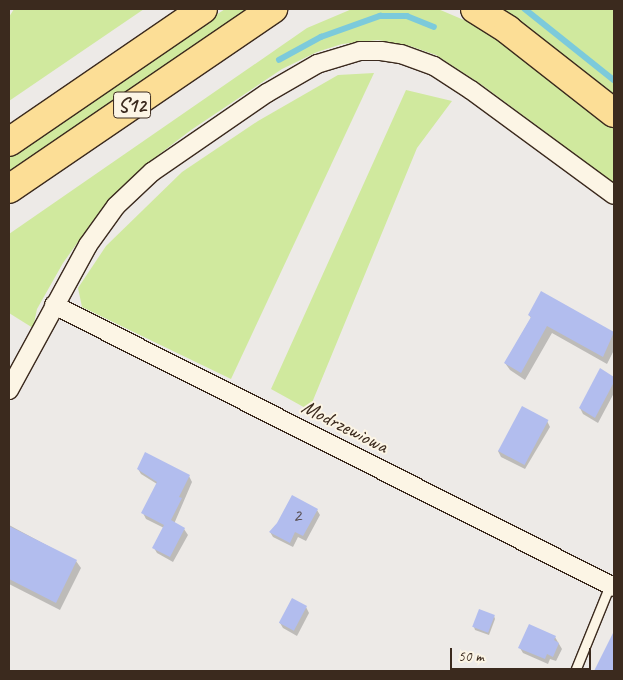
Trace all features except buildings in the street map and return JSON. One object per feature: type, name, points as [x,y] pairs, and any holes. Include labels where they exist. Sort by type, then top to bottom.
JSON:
[{"type":"highway","points":[[114,70],[171,9]]},
{"type":"highway","name":"S12","points":[[9,142],[203,9]]},
{"type":"highway","points":[[264,15],[292,9]]},
{"type":"highway","points":[[476,9],[508,30],[614,113]]},
{"type":"highway","name":"S12","points":[[9,189],[264,15]]},
{"type":"street","points":[[9,390],[54,305],[102,223],[128,194],[152,172],[295,74],[317,64],[360,51],[381,51],[401,54],[442,71],[614,195]]},
{"type":"street","name":"Modrzewiowa","points":[[54,305],[612,586]]},
{"type":"lane","points":[[575,671],[612,586]]},
{"type":"green space","points":[[14,9],[144,9],[9,101],[9,17]]},
{"type":"green space","points":[[225,9],[252,9],[9,175],[9,155]]},
{"type":"green space","points":[[352,9],[438,9],[471,23],[481,23],[614,126],[614,183],[482,85],[436,55],[410,46],[378,40],[342,44],[317,52],[282,69],[191,130],[144,166],[105,204],[63,263],[37,309],[33,328],[9,313],[9,234],[307,28]]},
{"type":"green space","points":[[493,9],[614,9],[614,101]]},
{"type":"green space","points":[[374,73],[231,379],[82,307],[78,288],[106,246],[182,172],[258,121],[338,75]]},
{"type":"green space","points":[[406,90],[452,101],[417,148],[309,410],[271,389]]},
{"type":"waterway","points":[[525,9],[614,80]]},
{"type":"waterway","points":[[279,60],[321,37],[380,16],[407,16],[434,27]]}]
